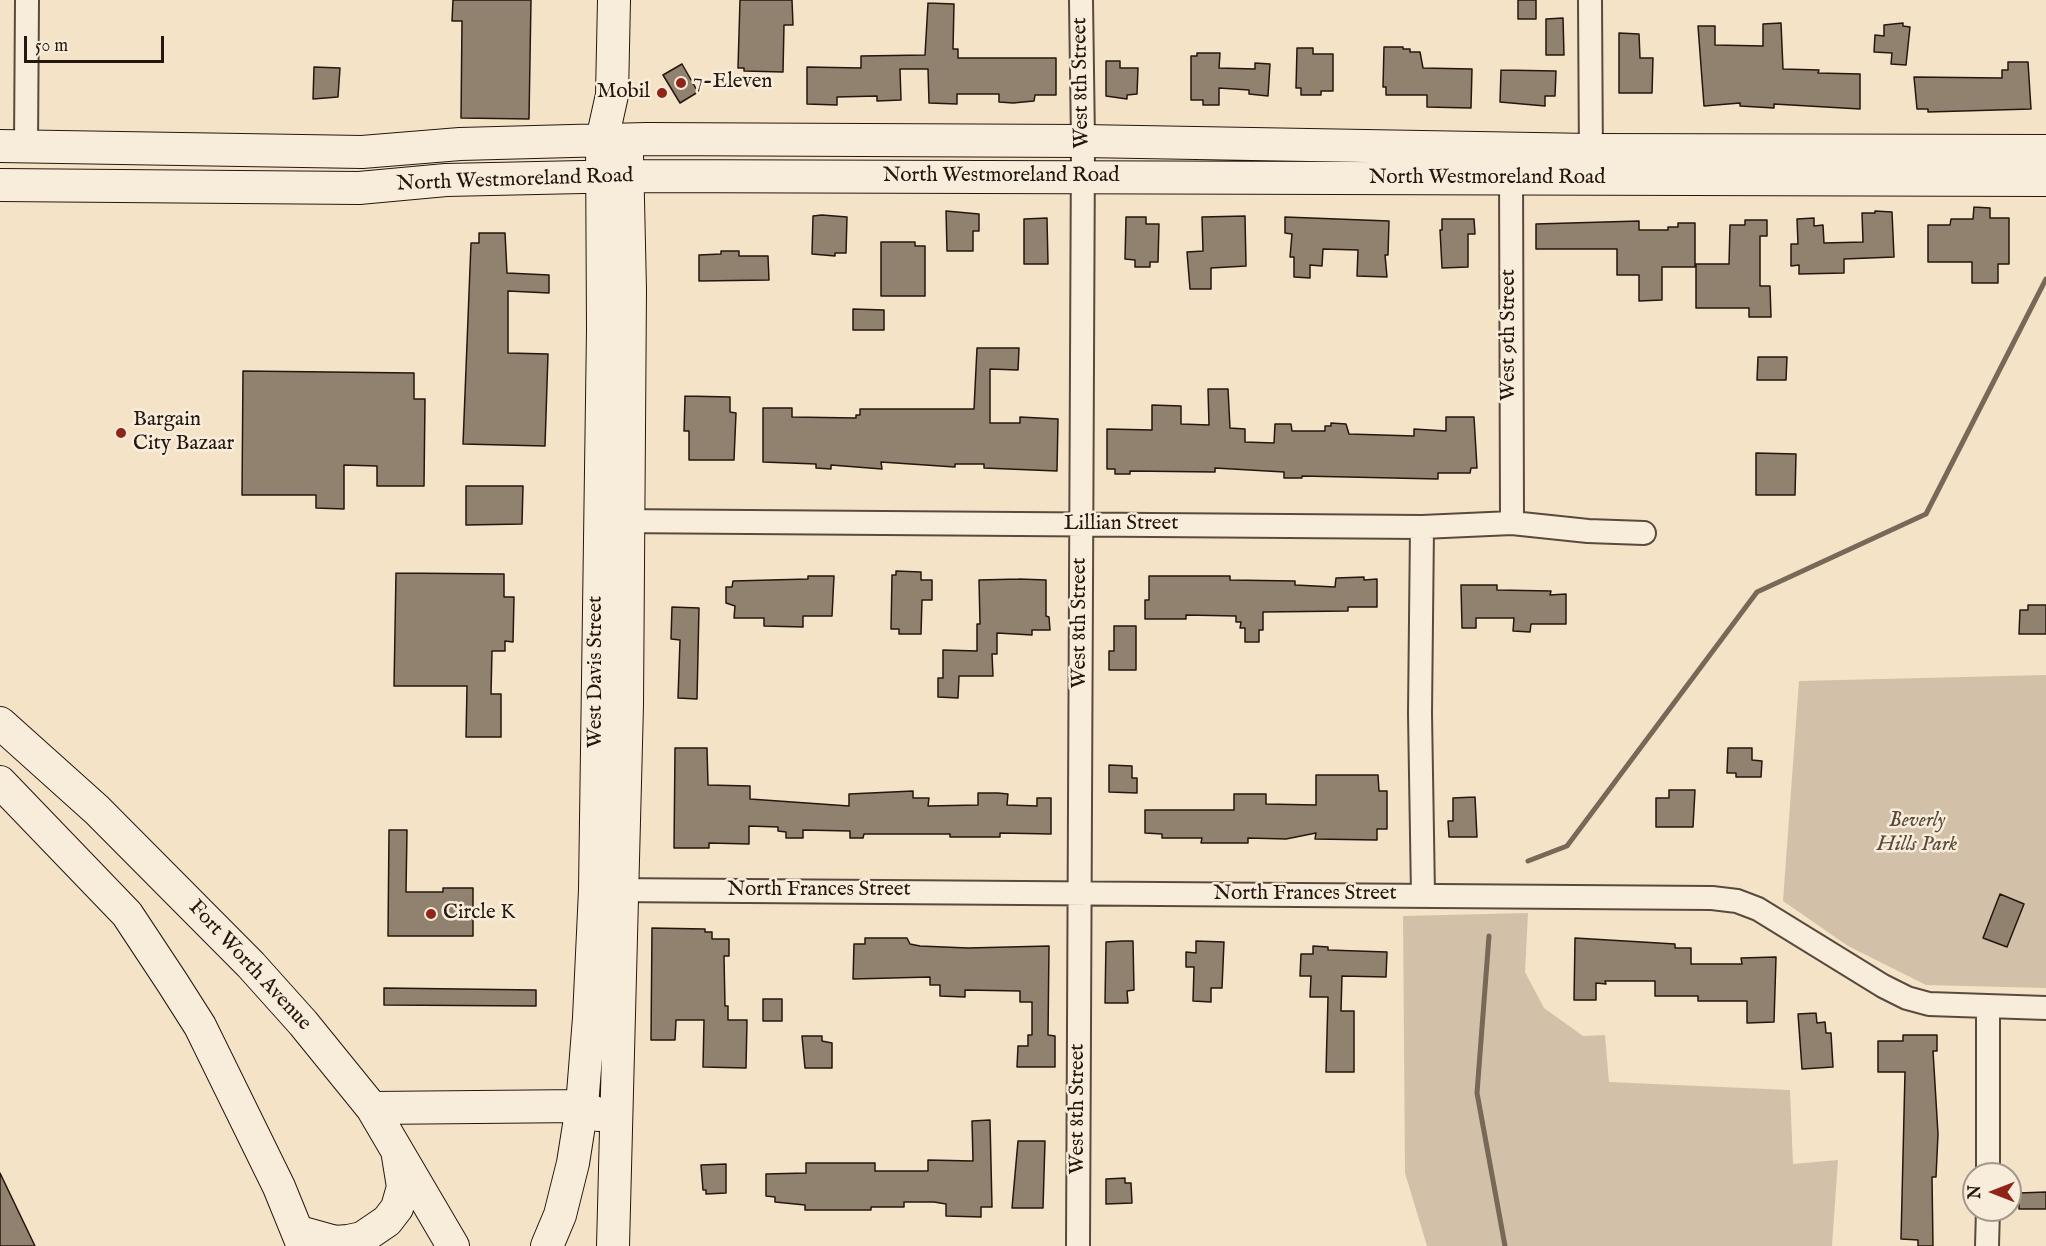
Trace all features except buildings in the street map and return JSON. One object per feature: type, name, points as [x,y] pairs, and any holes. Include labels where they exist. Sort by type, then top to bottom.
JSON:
[{"type":"main road","name":"West Davis Street","points":[[613,1246],[617,1140],[609,890],[612,521],[630,290],[615,176],[612,95],[614,0]]},
{"type":"main road","name":"North Westmoreland Road","points":[[13,146],[362,152],[446,145],[614,140],[1083,141],[1511,148],[1591,165]]},
{"type":"main road","points":[[446,145],[446,180]]},
{"type":"main road","points":[[12,185],[13,146]]},
{"type":"main road","points":[[2002,165],[2046,151]]},
{"type":"main road","name":"North Westmoreland Road","points":[[12,185],[359,188],[446,180],[615,176],[1511,179],[1591,165],[2002,165]]},
{"type":"main road","points":[[2002,165],[2046,180]]},
{"type":"main road","name":"Fort Worth Avenue","points":[[0,723],[97,810],[251,965],[372,1107],[453,1246]]},
{"type":"main road","points":[[0,782],[126,914],[183,999],[220,1066],[301,1239],[348,1241],[362,1238],[387,1221],[397,1208],[403,1186],[398,1151]]},
{"type":"main road","points":[[61,844],[97,810]]},
{"type":"main road","name":"West Davis Street","points":[[547,1246],[560,1215],[573,1163],[609,890]]},
{"type":"main road","points":[[372,1107],[582,1106],[602,1117],[617,1140]]},
{"type":"street","points":[[13,146],[27,0]]},
{"type":"street","name":"West 8th Street","points":[[1078,1246],[1083,177],[1081,0]]},
{"type":"street","points":[[1590,0],[1591,165]]},
{"type":"street","name":"West 9th Street","points":[[1511,148],[1512,523]]},
{"type":"street","name":"Lillian Street","points":[[612,521],[1422,527],[1512,523],[1588,531],[1644,533]]},
{"type":"street","points":[[1422,527],[1420,713],[1423,895]]},
{"type":"street","name":"North Frances Street","points":[[609,890],[1712,898],[1737,901],[1758,909],[1883,986],[1907,998],[1929,1004],[2046,1008]]},
{"type":"street","points":[[1988,1007],[1988,1162]]},
{"type":"street","points":[[1987,1246],[1988,1222]]},
{"type":"green space","name":"Beverly Hills Park","points":[[2046,675],[2046,988],[1926,985],[1848,946],[1783,901],[1799,681]]},
{"type":"green space","points":[[1528,913],[1525,972],[1544,1008],[1583,1036],[1605,1035],[1609,1082],[1790,1090],[1793,1164],[1838,1160],[1832,1246],[1427,1246],[1405,1173],[1403,916]]},
{"type":"waterway","points":[[1528,861],[1567,846],[1757,592],[1926,514],[2046,279]]},
{"type":"waterway","points":[[1489,936],[1477,1093],[1505,1246]]},
{"type":"place","name":"7-Eleven","points":[[681,83]]},
{"type":"place","name":"Mobil","points":[[662,93]]},
{"type":"place","name":"Bargain City Bazaar","points":[[121,433]]},
{"type":"place","name":"Circle K","points":[[431,914]]}]
